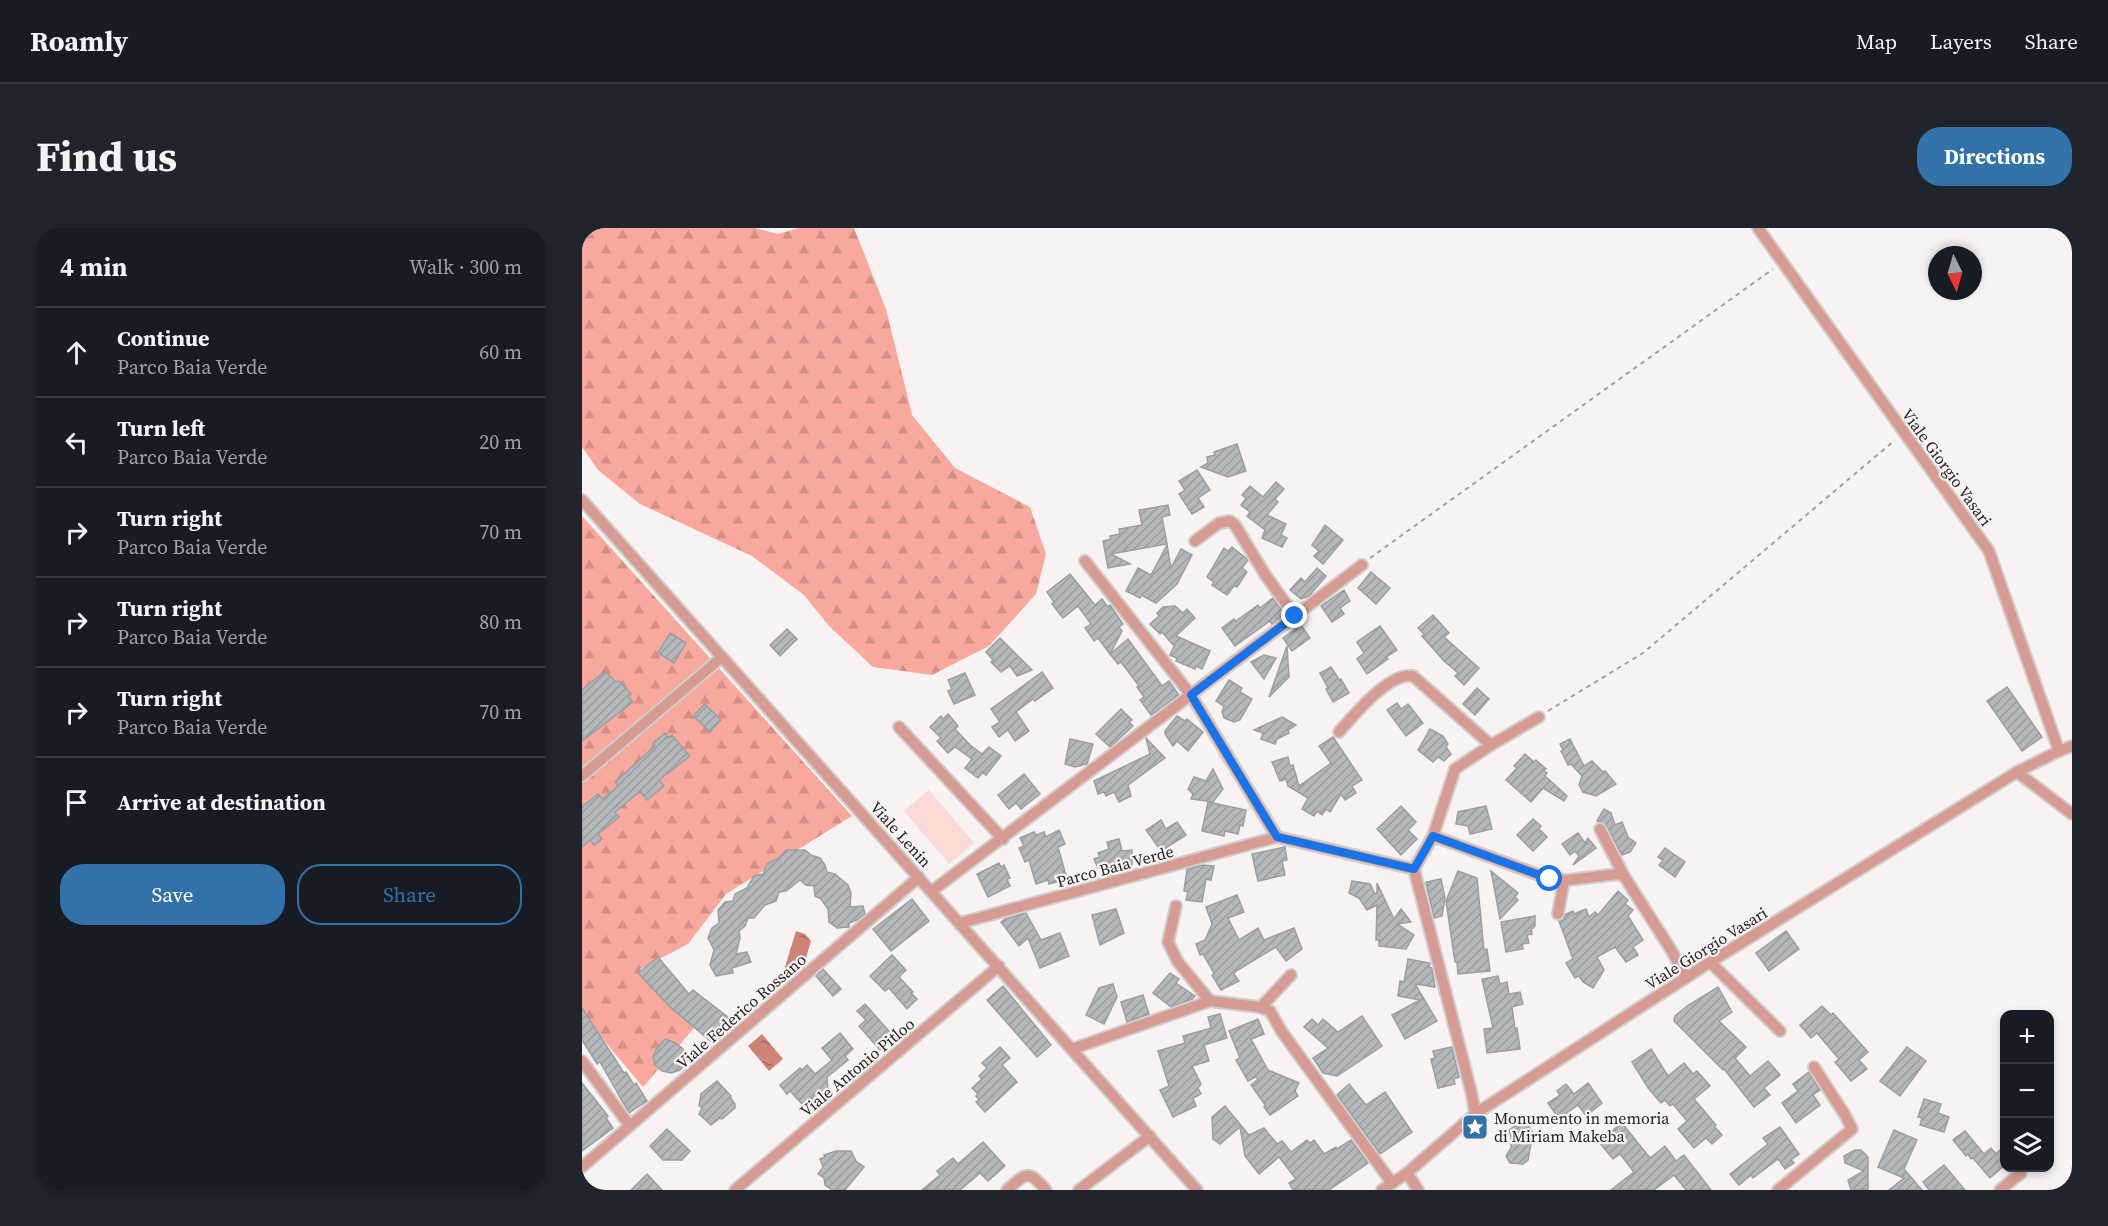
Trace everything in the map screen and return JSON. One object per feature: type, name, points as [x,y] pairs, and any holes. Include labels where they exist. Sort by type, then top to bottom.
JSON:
[{"type":"street","name":"Viale Giorgio Vasari","points":[[1758,228],[1989,550],[2059,750]]},
{"type":"street","name":"Viale Lenin","points":[[582,500],[1197,1190]]},
{"type":"street","points":[[1195,541],[1216,525],[1230,521],[1235,525],[1266,576],[1295,616]]},
{"type":"street","points":[[1085,561],[1191,695],[1277,837]]},
{"type":"street","points":[[932,891],[1004,839],[1362,565]]},
{"type":"street","points":[[582,776],[723,657]]},
{"type":"street","points":[[1339,732],[1364,704],[1398,677],[1406,674],[1413,676],[1491,745]]},
{"type":"street","points":[[1475,1114],[1414,869],[1433,836],[1455,769],[1539,717]]},
{"type":"street","points":[[899,727],[1004,839]]},
{"type":"street","name":"Viale Giorgio Vasari","points":[[1382,1190],[1407,1173],[1475,1114],[1710,962],[2017,772],[2059,750],[2072,746]]},
{"type":"street","points":[[2017,772],[2072,814]]},
{"type":"street","points":[[1600,829],[1624,876],[1673,953],[1686,978]]},
{"type":"street","points":[[1433,836],[1550,879],[1564,880],[1618,874],[1624,876]]},
{"type":"street","name":"Parco Baia Verde","points":[[960,923],[1277,837],[1414,869]]},
{"type":"street","name":"Viale Federico Rossano","points":[[582,1167],[919,877]]},
{"type":"street","points":[[1558,915],[1564,880]]},
{"type":"street","points":[[1176,906],[1168,942],[1178,962],[1210,1001]]},
{"type":"street","points":[[1710,962],[1780,1031]]},
{"type":"street","name":"Viale Antonio Pitloo","points":[[739,1189],[999,966]]},
{"type":"street","points":[[1261,1007],[1291,975]]},
{"type":"street","points":[[1072,1049],[1210,1001],[1261,1007],[1270,1011],[1282,1032],[1392,1183]]},
{"type":"street","points":[[582,1061],[630,1126]]},
{"type":"street","points":[[1778,1190],[1852,1129],[1814,1067]]},
{"type":"street","points":[[1079,1190],[1150,1136]]},
{"type":"street","points":[[1407,1173],[1418,1190]]},
{"type":"street","points":[[2000,1190],[2021,1173]]},
{"type":"street","points":[[1007,1190],[1029,1174],[1034,1176],[1046,1190]]},
{"type":"path","points":[[1362,565],[1782,262]]},
{"type":"path","points":[[1539,717],[1643,653],[1904,432]]},
{"type":"shaded area","points":[[929,790],[974,843],[949,864],[904,811]]},
{"type":"green space","points":[[582,228],[755,228],[778,234],[799,228],[854,228],[886,309],[912,415],[955,468],[1030,507],[1046,554],[1036,594],[989,646],[932,675],[873,667],[829,626],[804,595],[752,556],[640,504],[598,470],[582,447]]},
{"type":"green space","points":[[582,516],[852,816],[726,894],[688,944],[640,969],[694,1028],[643,1087],[592,1026],[582,1035]]},
{"type":"water","points":[[796,931],[805,934],[811,941],[803,968],[795,975],[785,967]]},
{"type":"water","points":[[762,1034],[783,1059],[769,1071],[748,1046]]},
{"type":"building","points":[[1237,444],[1246,471],[1228,477],[1201,467],[1208,463],[1207,457],[1215,455],[1214,452]]},
{"type":"building","points":[[1197,470],[1210,490],[1198,498],[1204,507],[1192,514],[1179,494],[1185,490],[1179,481]]},
{"type":"building","points":[[1276,482],[1284,489],[1275,499],[1278,502],[1267,515],[1286,524],[1281,535],[1287,538],[1282,547],[1262,538],[1265,530],[1247,516],[1250,512],[1241,505],[1246,498],[1242,495],[1250,486],[1263,497]]},
{"type":"building","points":[[1168,505],[1170,515],[1162,517],[1167,544],[1111,554],[1130,564],[1108,568],[1103,541],[1111,539],[1110,536],[1120,534],[1119,529],[1142,525],[1139,510]]},
{"type":"building","points":[[1325,525],[1343,540],[1323,564],[1314,556],[1319,551],[1312,545]]},
{"type":"building","points":[[1167,545],[1171,568],[1181,549],[1192,555],[1177,584],[1156,603],[1141,595],[1140,598],[1126,591],[1138,568],[1151,575]]},
{"type":"building","points":[[1232,547],[1248,560],[1242,568],[1247,572],[1237,587],[1234,586],[1227,595],[1212,585],[1214,582],[1207,577],[1224,548],[1228,551]]},
{"type":"building","points":[[1317,568],[1326,576],[1309,596],[1301,599],[1290,590],[1301,578],[1305,582]]},
{"type":"building","points":[[1371,572],[1390,588],[1376,604],[1358,588]]},
{"type":"building","points":[[1070,574],[1095,605],[1102,599],[1108,607],[1110,605],[1123,624],[1119,627],[1122,631],[1110,654],[1098,638],[1094,641],[1085,628],[1091,624],[1078,606],[1063,618],[1052,604],[1054,602],[1047,592]]},
{"type":"building","points":[[1344,590],[1350,601],[1340,608],[1344,614],[1332,622],[1321,606]]},
{"type":"building","points":[[1273,598],[1285,614],[1272,624],[1270,621],[1235,646],[1222,628],[1258,605],[1260,608]]},
{"type":"building","points":[[1175,606],[1183,613],[1187,609],[1195,618],[1176,636],[1210,651],[1202,669],[1196,666],[1195,669],[1176,661],[1177,658],[1170,655],[1174,646],[1162,632],[1160,634],[1150,624],[1159,616],[1157,613],[1163,607]]},
{"type":"building","points":[[1433,615],[1449,633],[1444,637],[1479,668],[1464,685],[1455,676],[1458,673],[1444,661],[1422,636],[1424,634],[1418,628]]},
{"type":"building","points":[[1301,625],[1310,638],[1292,651],[1283,638]]},
{"type":"building","points":[[1380,626],[1397,650],[1367,674],[1357,659],[1364,653],[1357,642]]},
{"type":"building","points":[[787,629],[797,639],[780,656],[770,645]]},
{"type":"building","points":[[670,633],[686,643],[674,663],[658,653]]},
{"type":"building","points":[[1000,638],[1032,670],[1017,676],[1010,666],[1001,672],[991,662],[993,660],[986,652]]},
{"type":"building","points":[[1128,639],[1162,686],[1169,681],[1179,695],[1151,715],[1140,700],[1144,697],[1137,687],[1139,686],[1121,662],[1118,664],[1110,654]]},
{"type":"building","points":[[1287,646],[1289,677],[1269,697]]},
{"type":"building","points":[[1264,655],[1276,658],[1264,679],[1251,662]]},
{"type":"building","points":[[1331,667],[1349,693],[1333,702],[1320,673]]},
{"type":"building","points":[[605,671],[631,694],[628,697],[633,702],[582,741],[582,690]]},
{"type":"building","points":[[1042,672],[1053,688],[1016,712],[1029,731],[1015,741],[1008,730],[999,737],[992,727],[1000,722],[991,709]]},
{"type":"building","points":[[965,673],[975,695],[954,704],[948,691],[952,689],[948,680]]},
{"type":"building","points":[[1229,680],[1242,688],[1240,692],[1252,699],[1240,720],[1234,722],[1224,718],[1222,712],[1224,706],[1216,701]]},
{"type":"building","points":[[2007,687],[2042,737],[2022,751],[1987,701]]},
{"type":"building","points":[[1477,688],[1489,699],[1475,715],[1463,704]]},
{"type":"building","points":[[1397,703],[1401,709],[1408,704],[1423,723],[1406,736],[1387,710]]},
{"type":"building","points":[[705,704],[721,720],[710,732],[693,716]]},
{"type":"building","points":[[1121,709],[1132,720],[1129,722],[1133,726],[1110,747],[1096,734]]},
{"type":"building","points":[[948,714],[958,726],[955,729],[970,745],[982,754],[989,747],[1001,756],[986,775],[983,772],[978,778],[965,768],[972,759],[955,747],[948,753],[937,741],[941,738],[930,727],[941,716],[943,719]]},
{"type":"building","points":[[1177,716],[1185,721],[1187,719],[1203,732],[1188,751],[1177,741],[1173,746],[1165,734]]},
{"type":"building","points":[[1282,717],[1296,725],[1288,730],[1289,733],[1277,739],[1275,744],[1261,739],[1263,733],[1254,730]]},
{"type":"building","points":[[1430,729],[1443,736],[1448,744],[1446,747],[1451,754],[1444,761],[1438,757],[1433,762],[1418,750]]},
{"type":"building","points":[[665,733],[669,738],[672,735],[690,756],[659,780],[664,786],[647,800],[640,791],[615,812],[619,817],[598,834],[602,839],[594,845],[590,840],[582,847],[582,807],[598,794],[603,799],[618,786],[615,782],[655,746],[653,743]]},
{"type":"building","points":[[1333,737],[1362,780],[1352,786],[1356,793],[1345,800],[1341,794],[1330,812],[1326,809],[1322,815],[1317,811],[1314,816],[1302,809],[1308,798],[1288,786],[1286,779],[1280,781],[1272,762],[1288,757],[1290,766],[1293,765],[1299,786],[1331,763],[1319,746]]},
{"type":"building","points":[[1146,738],[1165,758],[1128,785],[1131,796],[1119,802],[1114,792],[1106,796],[1104,792],[1098,794],[1094,781],[1150,754]]},
{"type":"building","points":[[1070,739],[1093,744],[1087,764],[1075,767],[1065,764]]},
{"type":"building","points":[[1570,739],[1584,766],[1592,761],[1616,784],[1596,796],[1583,792],[1579,785],[1582,776],[1571,764],[1568,765],[1561,751],[1563,750],[1560,744]]},
{"type":"building","points":[[1525,754],[1546,769],[1543,770],[1547,773],[1545,776],[1567,796],[1564,801],[1543,788],[1531,802],[1506,780],[1517,768],[1514,766]]},
{"type":"building","points":[[1213,769],[1223,789],[1213,802],[1191,799],[1193,794],[1188,789],[1194,777],[1206,781]]},
{"type":"building","points":[[1024,774],[1040,794],[1021,809],[1016,803],[1009,809],[998,795]]},
{"type":"building","points":[[1208,802],[1246,810],[1243,826],[1240,825],[1238,834],[1225,831],[1224,836],[1202,831]]},
{"type":"building","points":[[1401,806],[1416,822],[1408,830],[1417,839],[1401,855],[1377,829]]},
{"type":"building","points":[[1486,806],[1492,829],[1470,834],[1468,826],[1456,824],[1458,812]]},
{"type":"building","points":[[1604,809],[1611,813],[1615,825],[1622,822],[1628,837],[1636,843],[1630,852],[1622,855],[1606,825],[1597,821]]},
{"type":"building","points":[[1533,819],[1541,826],[1539,829],[1547,837],[1533,851],[1517,835]]},
{"type":"building","points":[[1161,820],[1166,829],[1177,822],[1186,835],[1161,851],[1146,830]]},
{"type":"building","points":[[1059,830],[1065,844],[1058,847],[1067,879],[1049,884],[1048,880],[1036,884],[1029,860],[1025,862],[1019,848],[1024,846],[1020,838],[1034,832],[1036,835],[1044,832],[1046,837]]},
{"type":"building","points":[[1578,833],[1585,843],[1588,838],[1596,848],[1573,865],[1579,856],[1575,851],[1570,855],[1562,844]]},
{"type":"building","points":[[1119,839],[1122,851],[1132,850],[1132,867],[1104,873],[1102,867],[1098,868],[1094,859],[1100,857],[1098,853],[1109,849],[1107,842]]},
{"type":"building","points":[[1285,847],[1287,860],[1282,861],[1285,875],[1258,881],[1252,854]]},
{"type":"building","points":[[1665,848],[1685,862],[1675,877],[1659,865],[1663,860],[1658,857]]},
{"type":"building","points":[[786,850],[805,850],[820,858],[827,872],[835,874],[848,885],[851,893],[850,907],[863,906],[865,914],[849,923],[849,927],[837,928],[829,922],[828,909],[821,899],[815,896],[814,886],[806,885],[800,880],[786,891],[779,892],[776,901],[765,905],[754,918],[748,918],[745,926],[739,931],[740,938],[736,954],[747,952],[751,962],[732,968],[733,973],[716,976],[710,965],[714,950],[708,938],[712,928],[719,923],[718,910],[725,902],[733,901],[735,894],[747,888],[754,876],[763,874],[767,864],[779,858]]},
{"type":"building","points":[[999,863],[1001,867],[1004,865],[1010,878],[1007,879],[1010,886],[988,897],[977,874]]},
{"type":"building","points":[[1203,865],[1214,866],[1211,880],[1206,879],[1202,902],[1186,900],[1188,892],[1184,891],[1187,869]]},
{"type":"building","points":[[1458,871],[1477,878],[1484,950],[1487,949],[1490,971],[1458,974],[1446,901]]},
{"type":"building","points":[[1491,871],[1518,893],[1515,897],[1518,900],[1500,919]]},
{"type":"building","points":[[1441,879],[1445,898],[1442,916],[1434,918],[1426,882]]},
{"type":"building","points":[[1352,881],[1370,884],[1375,894],[1377,883],[1394,919],[1401,909],[1411,922],[1397,924],[1414,935],[1406,949],[1379,946],[1379,940],[1376,940],[1377,905],[1367,910],[1359,898],[1349,893]]},
{"type":"building","points":[[1618,891],[1628,900],[1625,904],[1633,910],[1628,916],[1643,940],[1633,947],[1638,955],[1626,962],[1615,947],[1597,957],[1604,970],[1593,988],[1583,982],[1579,976],[1575,978],[1566,963],[1573,959],[1559,921],[1566,914],[1573,911],[1574,914],[1586,909],[1589,917],[1595,912],[1598,915]]},
{"type":"building","points":[[1237,895],[1244,912],[1228,918],[1239,940],[1258,928],[1264,940],[1294,928],[1302,949],[1286,961],[1276,947],[1236,971],[1234,974],[1239,981],[1221,990],[1212,975],[1214,973],[1203,954],[1200,955],[1196,944],[1205,940],[1212,924],[1206,907]]},
{"type":"building","points":[[912,899],[929,921],[891,951],[873,929]]},
{"type":"building","points":[[1116,909],[1124,933],[1100,945],[1092,915]]},
{"type":"building","points":[[1026,913],[1041,940],[1060,933],[1069,956],[1040,968],[1028,938],[1019,946],[1001,922]]},
{"type":"building","points":[[1535,916],[1532,934],[1527,935],[1529,943],[1522,944],[1523,949],[1506,952],[1501,922]]},
{"type":"building","points":[[1786,931],[1799,949],[1769,971],[1756,953]]},
{"type":"building","points":[[892,955],[906,970],[899,977],[917,999],[907,1009],[889,988],[885,991],[870,976]]},
{"type":"building","points":[[658,957],[689,994],[693,990],[733,1021],[714,1044],[670,1007],[638,973]]},
{"type":"building","points":[[1408,959],[1430,963],[1435,987],[1415,984],[1437,1021],[1405,1039],[1392,1015],[1420,1000],[1398,996],[1400,981],[1404,982]]},
{"type":"building","points":[[823,969],[841,989],[833,996],[816,976]]},
{"type":"building","points":[[1170,973],[1179,979],[1176,983],[1195,996],[1192,999],[1171,1007],[1153,993]]},
{"type":"building","points":[[1498,976],[1500,984],[1507,982],[1509,994],[1520,992],[1523,1004],[1512,1007],[1520,1049],[1487,1053],[1484,1029],[1493,1028],[1482,979]]},
{"type":"building","points":[[1113,984],[1117,997],[1104,1024],[1086,1015],[1099,988]]},
{"type":"building","points":[[1003,986],[1051,1045],[1037,1057],[987,1000]]},
{"type":"building","points":[[1718,987],[1732,1012],[1719,1021],[1746,1047],[1735,1058],[1750,1076],[1768,1061],[1780,1075],[1764,1088],[1770,1095],[1754,1107],[1724,1069],[1674,1021],[1675,1016],[1687,1006]]},
{"type":"building","points":[[1143,995],[1149,1014],[1127,1022],[1121,1002]]},
{"type":"building","points":[[865,1004],[895,1038],[880,1050],[859,1026],[866,1020],[857,1011]]},
{"type":"building","points":[[1822,1006],[1831,1015],[1833,1013],[1868,1052],[1859,1060],[1867,1069],[1851,1081],[1835,1062],[1839,1059],[1817,1033],[1811,1038],[1800,1025]]},
{"type":"building","points":[[582,1008],[624,1073],[626,1072],[634,1085],[636,1083],[647,1101],[629,1113],[600,1062],[597,1064],[582,1040]]},
{"type":"building","points":[[1220,1014],[1227,1038],[1204,1045],[1209,1061],[1192,1066],[1201,1084],[1198,1088],[1201,1094],[1193,1098],[1196,1106],[1173,1117],[1160,1090],[1169,1086],[1158,1051],[1185,1043],[1183,1036],[1211,1028],[1208,1017]]},
{"type":"building","points":[[1362,1016],[1382,1046],[1337,1076],[1323,1073],[1313,1058],[1328,1048],[1304,1027],[1312,1019],[1318,1025],[1323,1019],[1338,1032]]},
{"type":"building","points":[[1258,1019],[1264,1034],[1251,1039],[1268,1070],[1299,1083],[1295,1091],[1298,1096],[1270,1115],[1251,1085],[1258,1079],[1256,1077],[1248,1081],[1236,1060],[1240,1058],[1229,1031]]},
{"type":"building","points":[[840,1033],[853,1049],[845,1056],[848,1060],[827,1077],[828,1090],[814,1102],[811,1098],[803,1105],[790,1091],[787,1094],[780,1085],[800,1068],[802,1070],[807,1065],[815,1074],[832,1060],[822,1048]]},
{"type":"building","points":[[665,1039],[683,1049],[684,1056],[689,1059],[680,1070],[671,1073],[662,1071],[655,1065],[653,1057]]},
{"type":"building","points":[[1000,1047],[1010,1058],[1002,1065],[1017,1082],[985,1112],[976,1102],[979,1100],[976,1096],[978,1094],[972,1088],[982,1079],[979,1076],[987,1068],[982,1063]]},
{"type":"building","points":[[1452,1047],[1459,1077],[1454,1079],[1455,1084],[1438,1088],[1431,1059],[1435,1058],[1433,1051]]},
{"type":"building","points":[[1907,1047],[1926,1061],[1900,1096],[1880,1081]]},
{"type":"building","points":[[1651,1049],[1668,1076],[1684,1063],[1693,1074],[1697,1071],[1710,1086],[1694,1099],[1722,1135],[1712,1144],[1706,1138],[1694,1148],[1678,1129],[1687,1121],[1673,1104],[1670,1106],[1665,1100],[1661,1103],[1648,1088],[1632,1062]]},
{"type":"building","points":[[1809,1072],[1820,1090],[1813,1095],[1820,1105],[1796,1123],[1782,1103],[1798,1091],[1793,1084]]},
{"type":"building","points":[[717,1081],[731,1096],[735,1108],[711,1125],[699,1114],[702,1108],[699,1106],[701,1094]]},
{"type":"building","points":[[582,1083],[608,1116],[606,1118],[613,1128],[582,1151]]},
{"type":"building","points":[[1588,1083],[1602,1103],[1586,1116],[1578,1105],[1559,1119],[1548,1103],[1560,1095],[1557,1091],[1566,1084],[1574,1094]]},
{"type":"building","points":[[1349,1084],[1366,1105],[1385,1092],[1412,1132],[1380,1154],[1337,1095]]},
{"type":"building","points":[[1924,1099],[1941,1104],[1938,1113],[1949,1117],[1944,1132],[1920,1125],[1922,1118],[1918,1117]]},
{"type":"building","points":[[1225,1106],[1249,1135],[1264,1128],[1277,1144],[1282,1141],[1291,1152],[1307,1140],[1310,1143],[1314,1140],[1324,1154],[1351,1140],[1368,1163],[1329,1190],[1293,1190],[1289,1183],[1296,1179],[1279,1157],[1259,1174],[1245,1156],[1240,1127],[1220,1144],[1213,1139],[1212,1117]]},
{"type":"building","points":[[1524,1119],[1533,1133],[1528,1160],[1523,1164],[1510,1163],[1506,1156],[1511,1148],[1509,1130]]},
{"type":"building","points":[[1622,1123],[1650,1158],[1665,1146],[1676,1161],[1684,1155],[1711,1190],[1686,1190],[1674,1175],[1654,1190],[1611,1190],[1634,1172],[1620,1154],[1613,1159],[1598,1141]]},
{"type":"building","points":[[1780,1127],[1799,1154],[1791,1160],[1794,1163],[1785,1169],[1778,1159],[1753,1178],[1751,1175],[1739,1185],[1730,1174],[1768,1144],[1763,1138]]},
{"type":"building","points":[[667,1129],[690,1151],[682,1160],[663,1160],[650,1146]]},
{"type":"building","points":[[1894,1130],[1917,1140],[1904,1169],[1922,1190],[1889,1190],[1904,1178],[1878,1167]]},
{"type":"building","points":[[1965,1131],[1984,1154],[1991,1148],[1996,1154],[2000,1150],[2000,1169],[1990,1178],[1973,1158],[1971,1159],[1968,1154],[1966,1156],[1953,1140]]},
{"type":"building","points":[[983,1142],[1005,1166],[988,1181],[980,1173],[960,1190],[922,1190],[940,1175],[937,1171],[953,1158],[958,1164]]},
{"type":"building","points":[[1855,1150],[1861,1150],[1868,1157],[1868,1190],[1851,1190],[1848,1180],[1864,1171],[1845,1163],[1844,1156]]},
{"type":"building","points":[[836,1151],[851,1151],[856,1161],[864,1167],[845,1190],[832,1190],[825,1185],[824,1178],[818,1174],[823,1167],[820,1159]]},
{"type":"building","points":[[1944,1165],[1965,1190],[1929,1190],[1923,1182]]},
{"type":"building","points":[[647,1174],[662,1190],[631,1190]]},
{"type":"place","name":"Monumento in memoria di Miriam Makeba","points":[[1475,1127]]},
{"type":"route","points":[[1295,616],[1191,695],[1277,837],[1414,869],[1433,836],[1550,879]]}]
